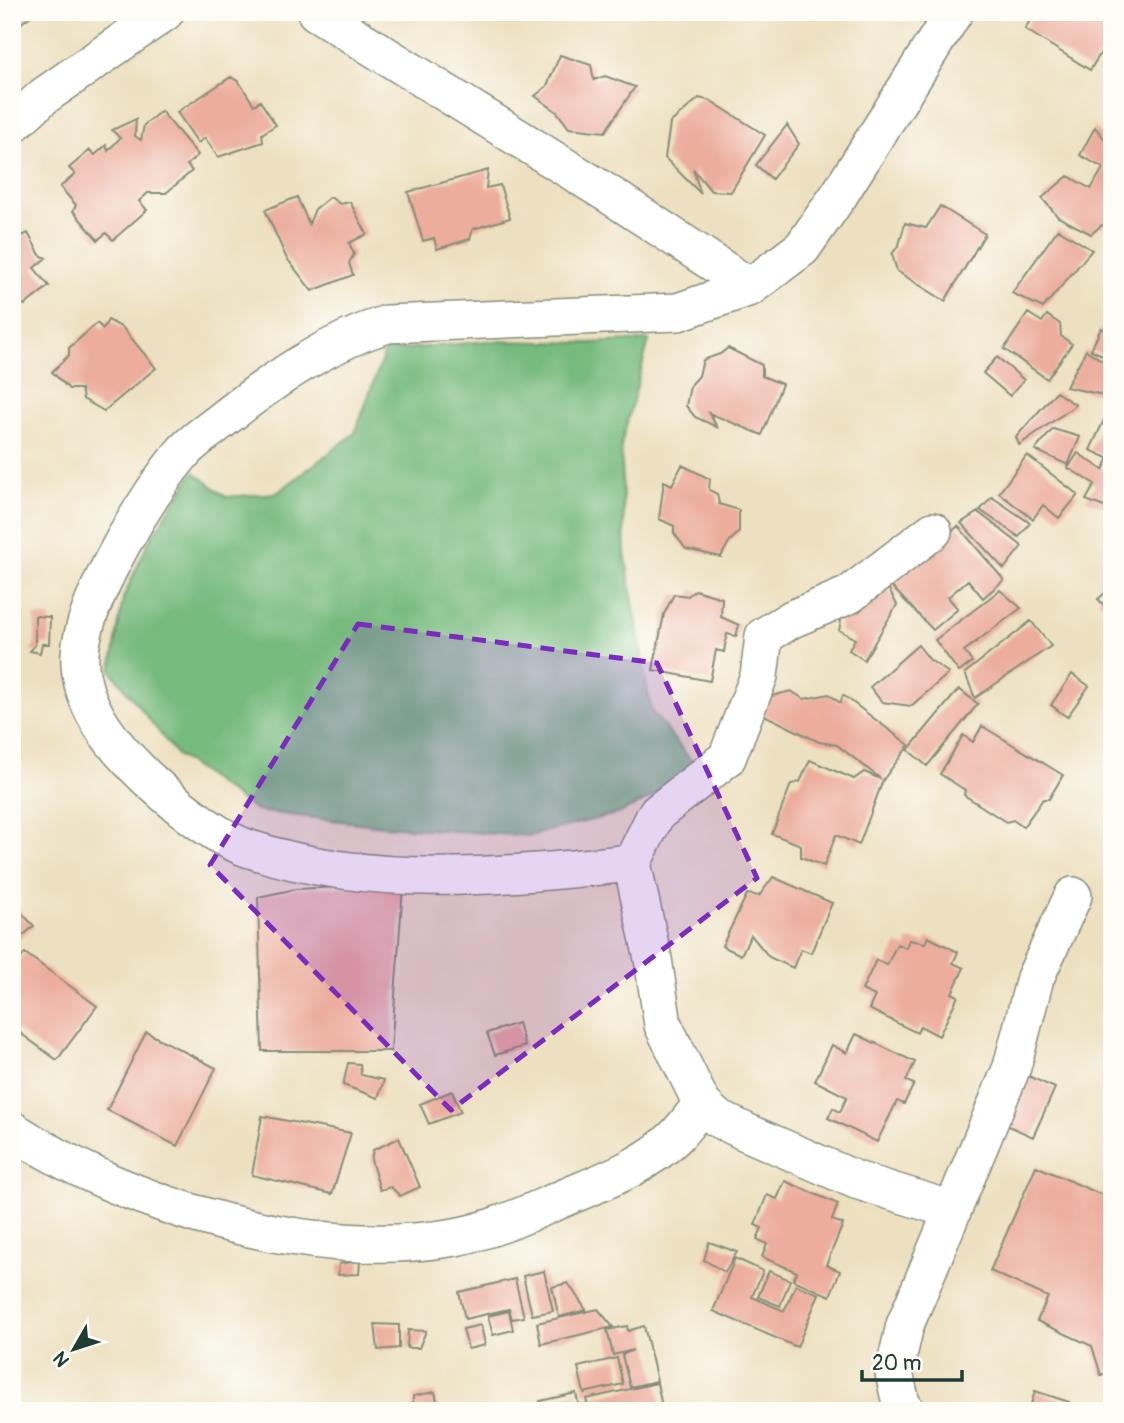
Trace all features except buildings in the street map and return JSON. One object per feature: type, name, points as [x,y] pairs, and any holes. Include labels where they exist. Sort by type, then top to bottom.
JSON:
[{"type":"street","points":[[12,125],[44,96],[165,12]]},
{"type":"street","points":[[316,12],[610,195],[750,286]]},
{"type":"street","points":[[632,863],[484,876],[411,878],[321,866],[248,849],[180,808],[125,758],[93,712],[83,682],[80,653],[99,587],[138,517],[187,449],[298,364],[354,334],[387,324],[678,312],[750,286],[802,248],[839,195],[954,12]]},
{"type":"street","points":[[933,531],[849,595],[792,619],[764,636],[759,676],[727,758],[656,814],[632,863],[653,959],[663,1025],[702,1104],[718,1118],[746,1132],[856,1180],[952,1210]]},
{"type":"street","points":[[906,1411],[901,1403],[894,1373],[905,1325],[1012,1067],[1035,978],[1073,896]]},
{"type":"street","points":[[12,1129],[121,1189],[209,1218],[344,1244],[395,1243],[456,1237],[515,1220],[618,1174],[674,1138],[702,1104]]},
{"type":"highlighted area","points":[[358,624],[657,663],[757,878],[451,1110],[210,865]]},
{"type":"green space","points":[[649,340],[621,445],[625,554],[651,710],[701,773],[620,813],[528,836],[384,826],[256,811],[177,755],[111,671],[123,598],[149,541],[194,472],[226,497],[277,493],[355,433],[385,351],[488,341],[589,343]]}]
